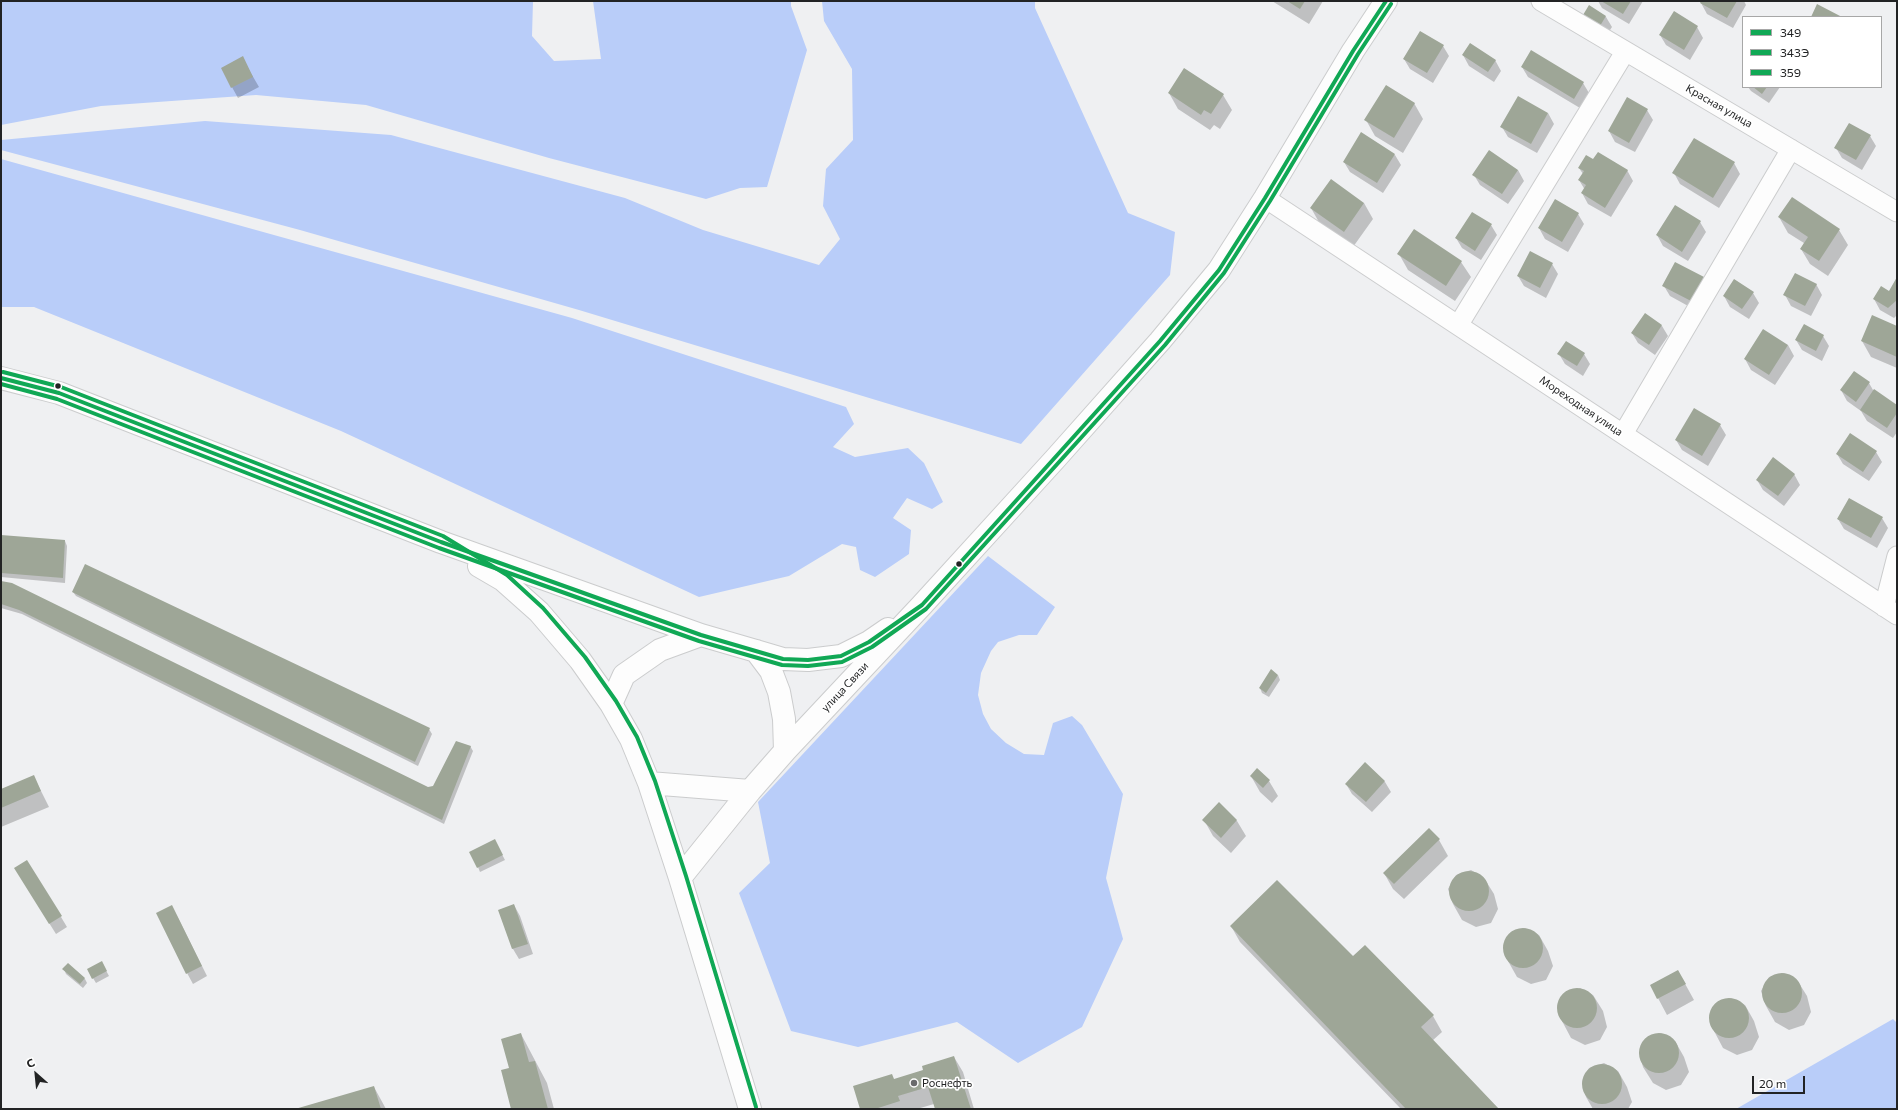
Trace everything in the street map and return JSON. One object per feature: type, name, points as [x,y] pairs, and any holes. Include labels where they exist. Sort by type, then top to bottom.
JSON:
[{"type":"main road","name":"улица Связи","points":[[680,878],[750,790],[785,750],[922,605],[1056,458],[1160,341],[1219,270],[1265,198],[1353,51],[1386,1]]},
{"type":"main road","points":[[1,378],[59,393],[441,542],[701,636],[756,652],[783,658],[802,660],[841,656],[869,642],[922,605]]},
{"type":"main road","points":[[441,542],[503,580],[539,612],[580,660],[611,704],[631,739],[649,783],[680,878],[750,1109]]},
{"type":"main road","points":[[611,704],[624,675],[660,650],[701,636]]},
{"type":"main road","points":[[756,652],[771,671],[779,692],[784,719],[785,750]]},
{"type":"main road","points":[[649,783],[750,790]]},
{"type":"street","name":"Красная улица","points":[[1541,1],[1897,212]]},
{"type":"street","points":[[1459,324],[1625,52]]},
{"type":"street","points":[[1623,434],[1791,149]]},
{"type":"street","name":"Мореходная улица","points":[[1265,198],[1459,324],[1890,611]]},
{"type":"street","points":[[1890,611],[1897,556]]},
{"type":"shaded area","points":[[1,1],[533,1],[532,36],[554,61],[601,59],[593,1],[791,1],[791,6],[807,50],[767,187],[740,188],[706,199],[549,158],[366,105],[256,95],[101,106],[1,125]]},
{"type":"shaded area","points":[[822,1],[1035,1],[1035,8],[1128,213],[1175,232],[1170,275],[1021,444],[579,310],[300,230],[1,150],[1,140],[205,121],[391,135],[625,198],[703,230],[819,265],[840,239],[823,206],[826,169],[853,140],[852,69],[824,21]]},
{"type":"shaded area","points":[[1,159],[572,318],[846,407],[854,424],[833,447],[855,457],[908,448],[924,463],[943,502],[932,509],[907,498],[893,518],[911,530],[909,554],[875,577],[860,570],[856,547],[842,544],[789,576],[699,597],[341,431],[34,307],[1,307]]},
{"type":"shaded area","points":[[988,556],[1055,607],[1037,635],[1019,635],[998,642],[991,651],[981,673],[978,695],[983,714],[991,729],[1006,743],[1024,754],[1044,755],[1053,723],[1072,716],[1082,725],[1123,794],[1106,878],[1123,939],[1082,1027],[1018,1063],[957,1022],[858,1047],[791,1031],[739,893],[770,863],[758,802]]},
{"type":"shaded area","points":[[1893,1019],[1897,1023],[1897,1109],[1736,1109]]},
{"type":"building","points":[[1287,1],[1305,1],[1300,9]]},
{"type":"building","points":[[1601,1],[1631,1],[1623,14]]},
{"type":"building","points":[[1701,1],[1737,1],[1727,18],[1700,3]]},
{"type":"building","points":[[1817,4],[1840,16],[1811,16]]},
{"type":"building","points":[[1589,5],[1606,16],[1600,26],[1583,15]]},
{"type":"building","points":[[1674,11],[1698,26],[1684,50],[1659,35]]},
{"type":"building","points":[[1420,31],[1444,45],[1427,73],[1403,59]]},
{"type":"building","points":[[1470,43],[1496,60],[1488,72],[1462,55]]},
{"type":"building","points":[[1531,50],[1584,82],[1574,99],[1521,67]]},
{"type":"building","points":[[243,56],[253,77],[231,88],[221,68]]},
{"type":"building","points":[[1184,68],[1224,94],[1211,114],[1204,110],[1201,115],[1168,93]]},
{"type":"building","points":[[1386,85],[1415,103],[1394,138],[1364,120]]},
{"type":"building","points":[[1754,88],[1766,88],[1762,94]]},
{"type":"building","points":[[1518,96],[1548,113],[1531,144],[1500,127]]},
{"type":"building","points":[[1627,97],[1648,109],[1629,143],[1608,131]]},
{"type":"building","points":[[1849,123],[1871,135],[1856,160],[1834,148]]},
{"type":"building","points":[[1361,132],[1395,154],[1377,183],[1343,162]]},
{"type":"building","points":[[1694,138],[1735,162],[1713,198],[1672,173]]},
{"type":"building","points":[[1489,150],[1518,170],[1502,194],[1472,175]]},
{"type":"building","points":[[1598,152],[1628,170],[1605,208],[1581,193],[1586,185],[1578,180],[1584,171],[1578,168],[1586,155],[1593,159]]},
{"type":"building","points":[[1331,179],[1364,203],[1344,232],[1310,208]]},
{"type":"building","points":[[1792,197],[1840,229],[1819,261],[1800,249],[1808,237],[1778,217]]},
{"type":"building","points":[[1555,199],[1579,213],[1562,242],[1538,228]]},
{"type":"building","points":[[1675,205],[1701,221],[1682,252],[1656,235]]},
{"type":"building","points":[[1472,212],[1492,224],[1475,251],[1455,238]]},
{"type":"building","points":[[1414,229],[1462,261],[1446,286],[1397,254]]},
{"type":"building","points":[[1530,251],[1553,263],[1540,288],[1517,276]]},
{"type":"building","points":[[1675,262],[1706,278],[1693,302],[1662,286]]},
{"type":"building","points":[[1795,273],[1817,284],[1805,306],[1783,295]]},
{"type":"building","points":[[1897,277],[1897,300],[1888,308],[1873,299],[1881,286],[1889,291]]},
{"type":"building","points":[[1734,279],[1754,292],[1742,309],[1723,296]]},
{"type":"building","points":[[1645,313],[1662,325],[1649,345],[1631,333]]},
{"type":"building","points":[[1872,315],[1897,326],[1897,357],[1861,341]]},
{"type":"building","points":[[1804,324],[1824,335],[1816,351],[1795,340]]},
{"type":"building","points":[[1763,329],[1788,345],[1769,375],[1744,359]]},
{"type":"building","points":[[1566,341],[1585,353],[1577,366],[1557,354]]},
{"type":"building","points":[[1854,371],[1870,382],[1856,402],[1840,390]]},
{"type":"building","points":[[1874,389],[1897,405],[1897,413],[1887,428],[1860,410]]},
{"type":"building","points":[[1694,408],[1721,424],[1702,456],[1675,440]]},
{"type":"building","points":[[1850,433],[1877,451],[1863,472],[1836,454]]},
{"type":"building","points":[[1773,457],[1795,474],[1778,496],[1756,480]]},
{"type":"building","points":[[1849,498],[1883,517],[1871,538],[1837,519]]},
{"type":"building","points":[[1,535],[65,540],[63,578],[1,573]]},
{"type":"building","points":[[85,564],[430,728],[415,762],[72,592]]},
{"type":"building","points":[[1,581],[12,583],[428,787],[433,786],[456,741],[471,746],[442,820],[19,610],[1,604]]},
{"type":"building","points":[[1271,669],[1278,675],[1266,693],[1259,688]]},
{"type":"building","points":[[1365,762],[1385,781],[1366,802],[1345,784]]},
{"type":"building","points":[[1257,768],[1270,780],[1263,788],[1250,776]]},
{"type":"building","points":[[34,775],[41,791],[1,808],[1,789]]},
{"type":"building","points":[[1219,802],[1237,820],[1221,838],[1202,820]]},
{"type":"building","points":[[1429,828],[1440,839],[1394,884],[1383,873]]},
{"type":"building","points":[[495,839],[503,855],[477,868],[469,852]]},
{"type":"building","points":[[27,860],[62,916],[49,924],[14,868]]},
{"type":"building","points":[[1473,871],[1480,874],[1486,880],[1489,891],[1488,899],[1480,908],[1473,911],[1465,911],[1458,908],[1450,899],[1449,887],[1452,880],[1461,872]]},
{"type":"building","points":[[1277,880],[1353,956],[1365,945],[1434,1015],[1421,1027],[1499,1109],[1406,1109],[1230,926]]},
{"type":"building","points":[[514,904],[528,944],[512,949],[498,910]]},
{"type":"building","points":[[172,905],[202,966],[186,974],[156,913]]},
{"type":"building","points":[[1527,928],[1534,931],[1540,937],[1543,948],[1542,956],[1534,965],[1527,968],[1519,968],[1512,965],[1504,956],[1503,944],[1506,937],[1515,929]]},
{"type":"building","points":[[102,961],[107,971],[92,979],[87,969]]},
{"type":"building","points":[[68,963],[85,978],[80,984],[62,969]]},
{"type":"building","points":[[1678,970],[1686,984],[1657,999],[1650,985]]},
{"type":"building","points":[[1786,973],[1793,976],[1799,982],[1802,993],[1801,1001],[1793,1010],[1786,1013],[1778,1013],[1771,1010],[1763,1001],[1762,989],[1765,982],[1774,974]]},
{"type":"building","points":[[1581,988],[1588,991],[1594,997],[1597,1008],[1596,1016],[1588,1025],[1581,1028],[1573,1028],[1566,1025],[1558,1016],[1557,1004],[1560,997],[1569,989]]},
{"type":"building","points":[[1733,998],[1740,1001],[1746,1007],[1749,1018],[1748,1026],[1740,1035],[1733,1038],[1725,1038],[1718,1035],[1710,1026],[1709,1014],[1712,1007],[1721,999]]},
{"type":"building","points":[[521,1033],[529,1062],[535,1061],[548,1109],[511,1109],[501,1070],[509,1068],[501,1039]]},
{"type":"building","points":[[1663,1033],[1670,1036],[1676,1042],[1679,1053],[1678,1061],[1670,1070],[1663,1073],[1655,1073],[1648,1070],[1640,1061],[1639,1049],[1642,1042],[1651,1034]]},
{"type":"building","name":"Роснефть","points":[[954,1056],[971,1109],[935,1109],[928,1087],[898,1096],[900,1101],[875,1109],[860,1109],[853,1086],[892,1074],[894,1079],[923,1070],[922,1066]]},
{"type":"building","points":[[1606,1064],[1613,1067],[1619,1073],[1622,1084],[1621,1092],[1613,1101],[1606,1104],[1598,1104],[1591,1101],[1583,1092],[1582,1080],[1585,1073],[1594,1065]]},
{"type":"building","points":[[374,1086],[381,1109],[295,1109]]},
{"type":"transit line","name":"349","points":[[1,378],[59,393],[441,542],[701,635],[783,659],[808,660],[841,656],[869,642],[922,605],[1160,341],[1219,270],[1265,198],[1353,51],[1386,1]]},
{"type":"transit line","name":"343Э","points":[[1,384],[57,399],[439,548],[699,641],[782,665],[808,666],[842,662],[872,647],[926,609],[1165,345],[1224,273],[1270,201],[1358,54],[1391,4]]},
{"type":"transit line","name":"359","points":[[3,372],[61,387],[443,536],[507,575],[543,608],[585,657],[616,701],[637,737],[655,781],[686,876],[756,1107]]},
{"type":"place","name":"Роснефть","points":[[914,1083]]}]
